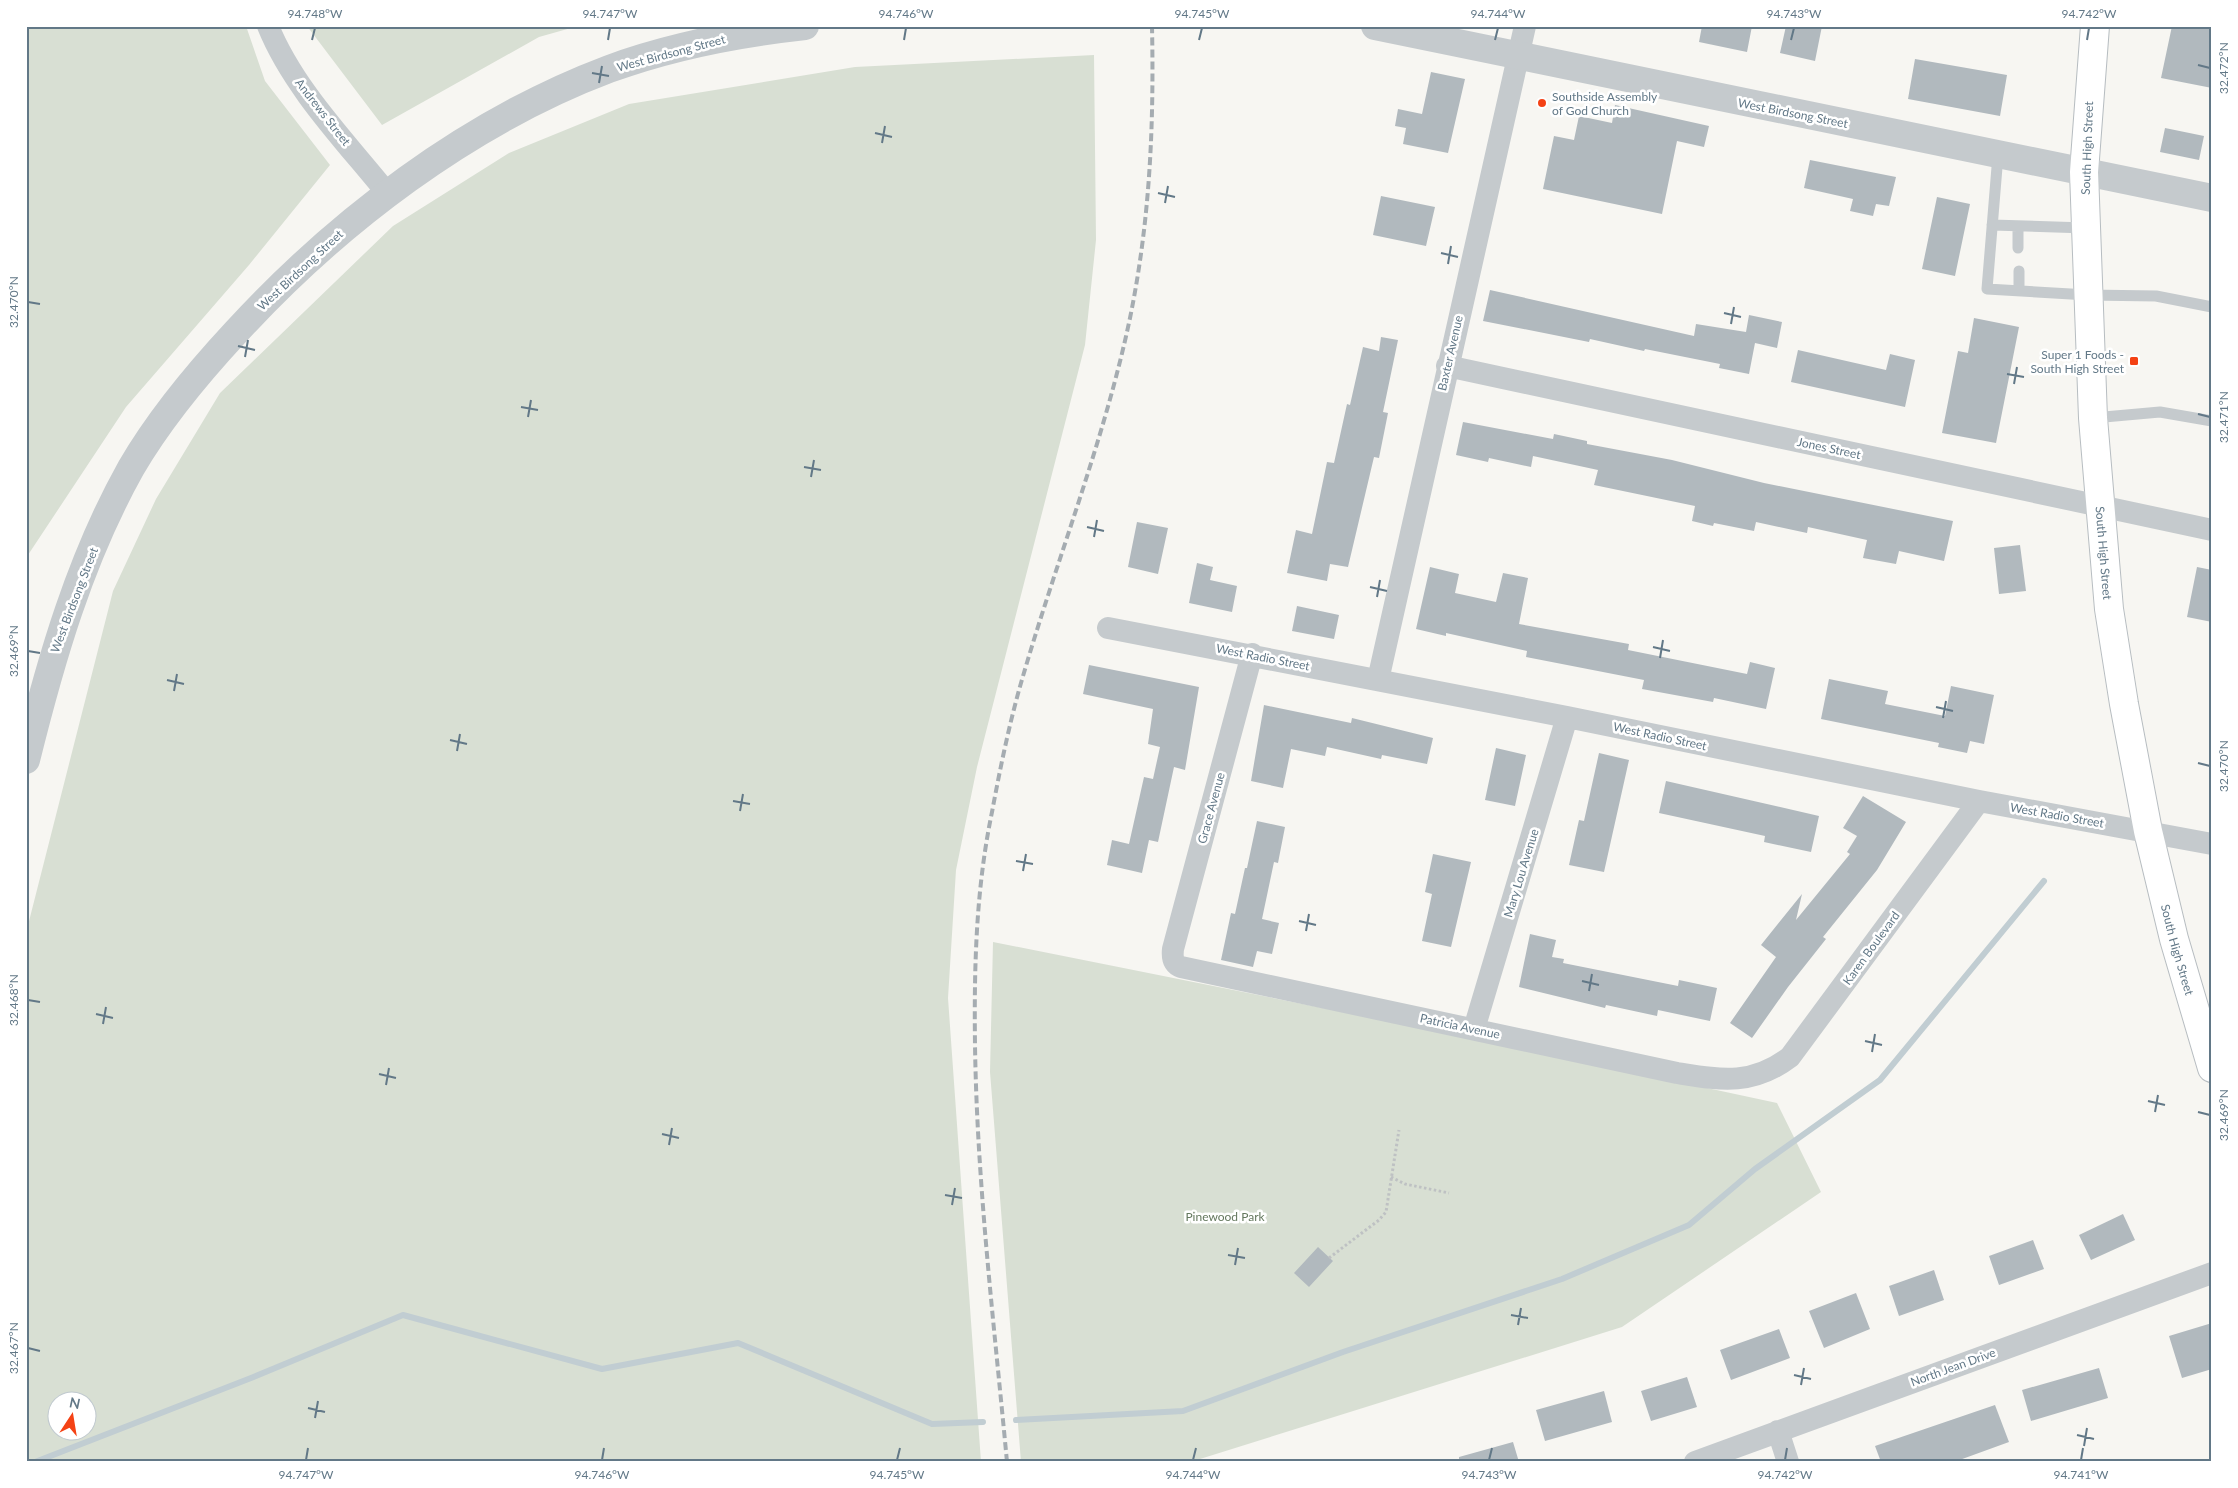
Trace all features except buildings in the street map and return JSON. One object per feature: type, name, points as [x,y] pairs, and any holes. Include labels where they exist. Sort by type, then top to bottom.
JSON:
[{"type":"main road","name":"South High Street","points":[[2095,26],[2084,172],[2093,418],[2111,619],[2124,704],[2148,831],[2174,940],[2212,1068]]},
{"type":"street","name":"Andrews Street","points":[[268,26],[285,62],[301,85],[388,193]]},
{"type":"street","name":"West Birdsong Street","points":[[26,760],[54,653],[67,612],[114,502],[148,440],[204,367],[257,309],[303,264],[388,193],[526,106],[604,71],[672,51],[732,37],[805,26]]},
{"type":"street","name":"West Birdsong Street","points":[[1375,26],[1518,57],[2212,198]]},
{"type":"street","name":"Baxter Avenue","points":[[1378,680],[1447,366],[1526,26]]},
{"type":"street","name":"Jones Street","points":[[1447,366],[2212,530]]},
{"type":"street","name":"West Radio Street","points":[[1108,628],[1252,654],[1978,801],[2212,844]]},
{"type":"street","name":"Grace Avenue","points":[[1174,962],[1173,949],[1252,654]]},
{"type":"street","name":"Mary Lou Avenue","points":[[1474,1029],[1567,717]]},
{"type":"street","name":"Karen Boulevard","points":[[1748,1077],[1772,1070],[1795,1052],[1978,801]]},
{"type":"street","name":"Patricia Avenue","points":[[1174,962],[1185,968],[1677,1074],[1723,1080],[1748,1077]]},
{"type":"street","name":"North Jean Drive","points":[[1695,1462],[2212,1273]]},
{"type":"street","points":[[1778,1431],[1788,1462]]},
{"type":"lane","points":[[1998,155],[1987,289],[2088,296],[2156,296],[2212,307]]},
{"type":"lane","points":[[1992,225],[2086,228]]},
{"type":"lane","points":[[2018,226],[2018,248]]},
{"type":"lane","points":[[2019,271],[2019,291]]},
{"type":"lane","points":[[2093,418],[2160,412],[2212,422]]},
{"type":"path","points":[[1329,1258],[1383,1217],[1388,1207],[1399,1130]]},
{"type":"path","points":[[1391,1177],[1405,1184],[1434,1192],[1449,1192]]},
{"type":"green space","points":[[26,26],[246,26],[265,81],[330,165],[249,265],[126,407],[26,558]]},
{"type":"green space","points":[[307,26],[578,26],[539,37],[382,125]]},
{"type":"green space","points":[[1094,55],[1096,240],[1085,345],[977,767],[956,870],[948,998],[981,1462],[26,1462],[26,933],[113,591],[156,499],[220,393],[393,226],[509,153],[629,104],[855,67]]},
{"type":"green space","name":"Pinewood Park","points":[[993,942],[1483,1040],[1777,1103],[1821,1192],[1622,1327],[1200,1459],[1201,1462],[1021,1462],[990,1072]]},
{"type":"waterway","points":[[1016,1420],[1183,1411],[1343,1352],[1562,1279],[1689,1225],[1755,1169],[1880,1080],[2044,881]]},
{"type":"waterway","points":[[35,1462],[251,1378],[403,1315],[602,1369],[738,1343],[932,1424],[983,1422]]},
{"type":"railway","points":[[1007,1462],[987,1254],[976,1097],[975,986],[979,899],[992,812],[1017,699],[1107,410],[1130,318],[1142,245],[1149,173],[1152,100],[1152,26]]},
{"type":"place","name":"Southside Assembly of God Church","points":[[1542,103]]},
{"type":"place","name":"Super 1 Foods - South High Street","points":[[2134,361]]}]
